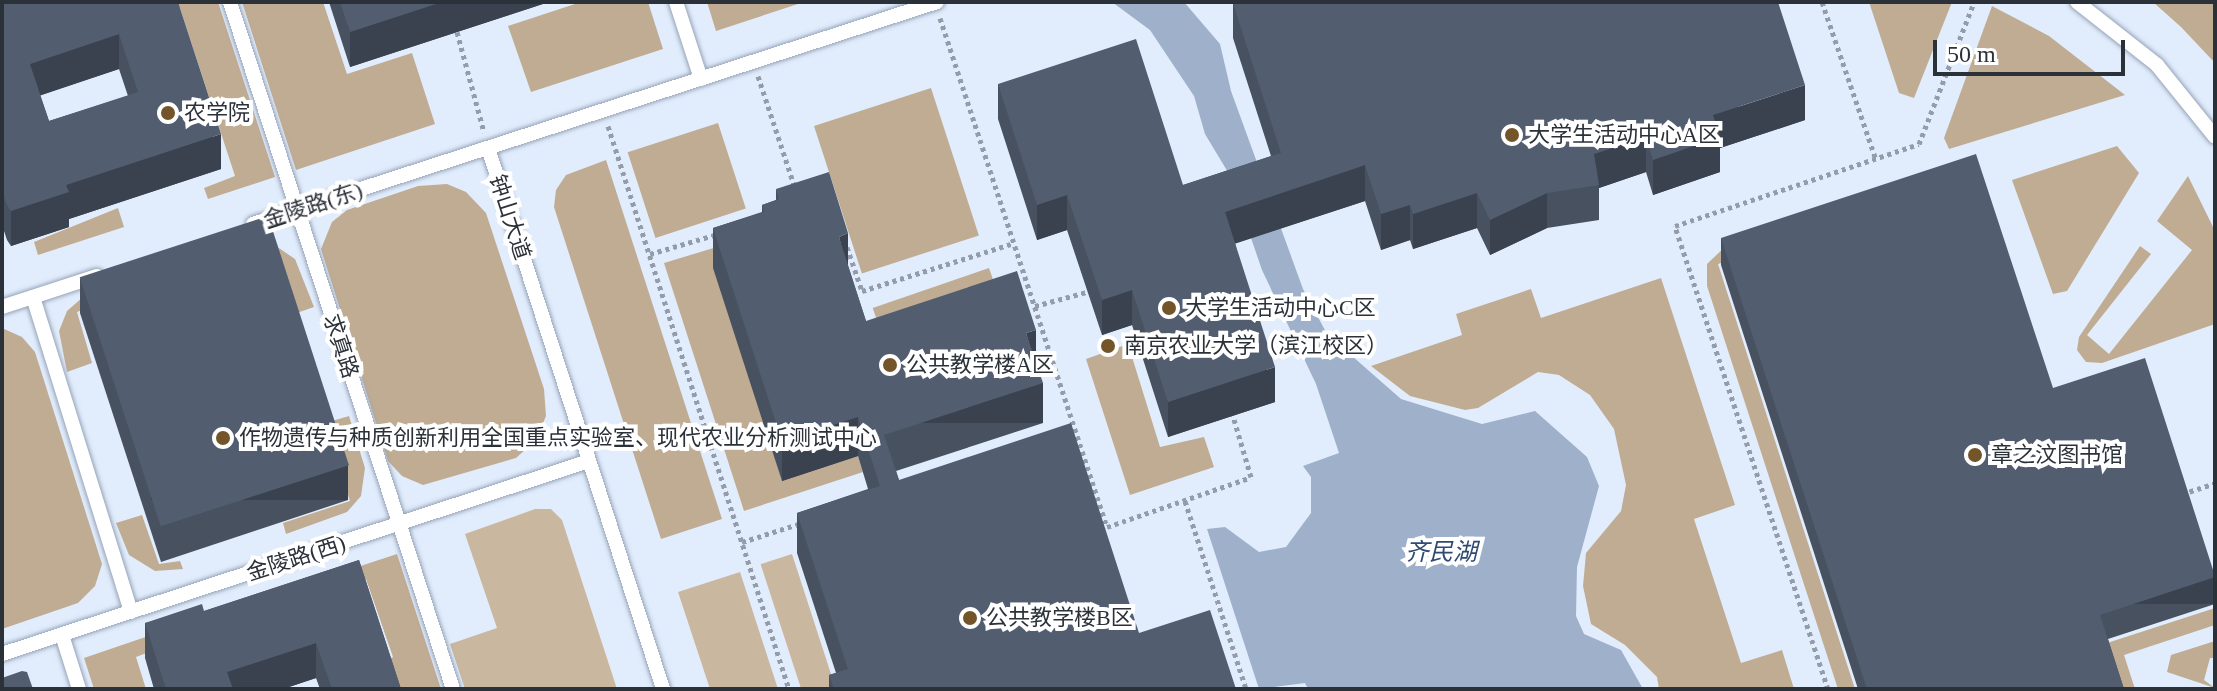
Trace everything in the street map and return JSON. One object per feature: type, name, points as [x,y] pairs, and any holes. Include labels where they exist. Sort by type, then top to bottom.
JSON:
[{"type":"lane","name":"求真路","points":[[230,2],[453,689]]},
{"type":"lane","points":[[676,2],[701,79]]},
{"type":"lane","name":"钟山大道","points":[[663,689],[488,148],[936,2]]},
{"type":"lane","points":[[2077,2],[2157,65],[2215,137]]},
{"type":"lane","name":"金陵路(东)","points":[[238,229],[488,148]]},
{"type":"lane","points":[[2,307],[106,273]]},
{"type":"lane","points":[[33,297],[131,612]]},
{"type":"lane","name":"金陵路(西)","points":[[2,654],[589,461]]},
{"type":"lane","points":[[62,635],[79,689]]},
{"type":"path","points":[[936,2],[1107,527],[1251,477],[1233,416]]},
{"type":"path","points":[[1822,2],[1876,160]]},
{"type":"path","points":[[1828,689],[1675,226],[1910,149],[1924,135],[1974,2]]},
{"type":"path","points":[[457,32],[488,148]]},
{"type":"path","points":[[753,62],[796,194]]},
{"type":"path","points":[[603,110],[789,689]]},
{"type":"path","points":[[650,254],[726,231]]},
{"type":"path","points":[[845,238],[862,291],[1014,243]]},
{"type":"path","points":[[1035,306],[1087,292]]},
{"type":"path","points":[[1062,437],[1076,433]]},
{"type":"path","points":[[2180,495],[2215,483]]},
{"type":"path","points":[[1185,501],[1246,689]]},
{"type":"path","points":[[742,542],[815,519]]},
{"type":"shaded area","points":[[178,2],[218,2],[275,177],[208,199],[204,188],[235,176]]},
{"type":"shaded area","points":[[242,2],[323,2],[347,74],[412,53],[435,124],[296,170]]},
{"type":"shaded area","points":[[581,2],[648,2],[663,49],[531,92],[508,26]]},
{"type":"shaded area","points":[[707,2],[804,2],[716,31]]},
{"type":"shaded area","points":[[1869,2],[1952,2],[1914,98],[1899,93]]},
{"type":"shaded area","points":[[2153,2],[2215,2],[2215,63],[2181,27]]},
{"type":"shaded area","points":[[1992,6],[2049,36],[2125,95],[1949,149],[1944,138]]},
{"type":"shaded area","points":[[931,88],[979,235],[862,273],[814,126]]},
{"type":"shaded area","points":[[718,123],[746,209],[655,238],[628,152]]},
{"type":"shaded area","points":[[2117,146],[2139,173],[2067,291],[2053,294],[2012,180]]},
{"type":"shaded area","points":[[606,160],[722,519],[661,539],[554,207],[556,190],[566,175]]},
{"type":"shaded area","points":[[2188,176],[2215,231],[2215,324],[2102,363],[2086,362],[2077,350],[2079,337],[2140,246],[2151,254],[2087,335],[2109,354],[2192,250],[2157,221]]},
{"type":"shaded area","points":[[1961,183],[1718,264],[1855,689],[1838,689],[1707,286],[1707,264],[1729,243]]},
{"type":"shaded area","points":[[447,184],[466,192],[486,213],[544,389],[546,416],[536,440],[516,458],[423,485],[402,476],[388,461],[321,249],[332,222],[347,210],[418,186]]},
{"type":"shaded area","points":[[118,208],[124,227],[38,255],[34,242]]},
{"type":"shaded area","points":[[776,229],[714,268],[731,322],[782,306],[765,426],[782,480],[858,456],[863,472],[744,511],[664,263]]},
{"type":"shaded area","points":[[270,242],[295,259],[314,307],[291,315]]},
{"type":"shaded area","points":[[989,268],[1003,308],[886,348],[873,308]]},
{"type":"shaded area","points":[[1661,278],[1735,505],[1694,519],[1741,663],[1782,650],[1794,689],[1659,689],[1657,677],[1625,645],[1591,624],[1583,586],[1586,553],[1621,511],[1626,485],[1614,429],[1590,395],[1559,375],[1538,372],[1478,408],[1465,410],[1410,396],[1371,366],[1462,335],[1456,314],[1531,289],[1541,318]]},
{"type":"shaded area","points":[[83,297],[97,304],[77,312],[92,363],[67,372],[59,331],[67,311]]},
{"type":"shaded area","points":[[2,328],[22,337],[35,352],[102,564],[95,586],[78,603],[2,629]]},
{"type":"shaded area","points":[[1128,344],[1160,447],[1204,437],[1214,467],[1130,495],[1086,359]]},
{"type":"shaded area","points":[[349,416],[365,468],[361,496],[347,512],[286,534],[283,523],[350,501],[325,423]]},
{"type":"shaded area","points":[[535,509],[551,509],[562,520],[617,689],[465,689],[450,644],[497,628],[465,534]]},
{"type":"shaded area","points":[[142,515],[159,564],[180,561],[183,569],[155,571],[129,555],[116,523]]},
{"type":"shaded area","points":[[397,554],[441,689],[395,689],[386,661],[393,657],[366,579],[334,590],[330,576]]},
{"type":"shaded area","points":[[792,554],[836,689],[801,689],[761,564]]},
{"type":"shaded area","points":[[740,572],[778,689],[710,689],[678,592]]},
{"type":"shaded area","points":[[2215,608],[2215,625],[2124,655],[2135,689],[2119,689],[2104,644]]},
{"type":"shaded area","points":[[166,630],[170,644],[136,657],[146,689],[94,689],[84,658]]},
{"type":"shaded area","points":[[2215,641],[2215,658],[2210,658],[2204,680],[2215,688],[2167,672],[2171,655]]},
{"type":"water","name":"齐民湖","points":[[1112,2],[1184,2],[1220,44],[1231,91],[1303,289],[1327,334],[1401,399],[1482,424],[1535,411],[1587,457],[1599,486],[1577,567],[1576,616],[1584,634],[1621,650],[1643,689],[1308,689],[1305,683],[1259,689],[1207,529],[1225,527],[1259,552],[1286,547],[1311,513],[1311,477],[1303,466],[1339,453],[1316,384],[1262,270],[1229,174],[1205,134],[1194,96],[1150,30]]},
{"type":"building","name":"农学院","points":[[2,2],[178,2],[221,134],[66,185],[69,192],[11,211],[2,190]],"holes":[[[119,34],[138,92],[49,121],[30,64]]]},
{"type":"building","points":[[340,2],[442,2],[350,32]]},
{"type":"building","name":"大学生活动中心A区","points":[[1778,2],[1805,85],[1713,115],[1720,137],[1653,160],[1646,137],[1594,154],[1599,185],[1547,193],[1490,220],[1477,193],[1413,214],[1410,205],[1381,214],[1365,165],[1225,212],[1275,367],[1168,402],[1132,290],[1102,300],[1067,195],[1037,205],[998,84],[1136,39],[1183,185],[1281,153],[1233,3]]},
{"type":"building","name":"章之汶图书馆","points":[[1976,154],[2053,388],[2145,358],[2215,576],[2100,615],[2124,689],[1867,689],[1721,238]]},
{"type":"building","points":[[829,172],[848,233],[839,237],[866,321],[1017,271],[1036,330],[1026,333],[1043,383],[884,435],[899,480],[1071,423],[1139,633],[1210,610],[1236,689],[834,689],[829,675],[848,669],[797,513],[880,486],[858,417],[782,441],[713,228],[764,212],[762,205],[779,199],[776,189]]},
{"type":"building","name":"作物遗传与种质创新利用全国重点实验室、现代农业分析测试中心","points":[[268,216],[349,465],[161,526],[80,277]]},
{"type":"building","points":[[359,560],[401,689],[332,689],[316,643],[227,672],[233,689],[166,689],[145,623],[202,604],[204,611]]},
{"type":"building","points":[[27,672],[33,689],[2,689],[2,678]]},
{"type":"place","name":"农学院","points":[[168,113]]},
{"type":"place","name":"大学生活动中心A区","points":[[1512,135]]},
{"type":"place","name":"大学生活动中心C区","points":[[1169,308]]},
{"type":"place","name":"南京农业大学（滨江校区）","points":[[1108,346]]},
{"type":"place","name":"公共教学楼A区","points":[[890,365]]},
{"type":"place","name":"作物遗传与种质创新利用全国重点实验室、现代农业分析测试中心","points":[[223,438]]},
{"type":"place","name":"章之汶图书馆","points":[[1975,455]]},
{"type":"place","name":"公共教学楼B区","points":[[970,618]]}]
